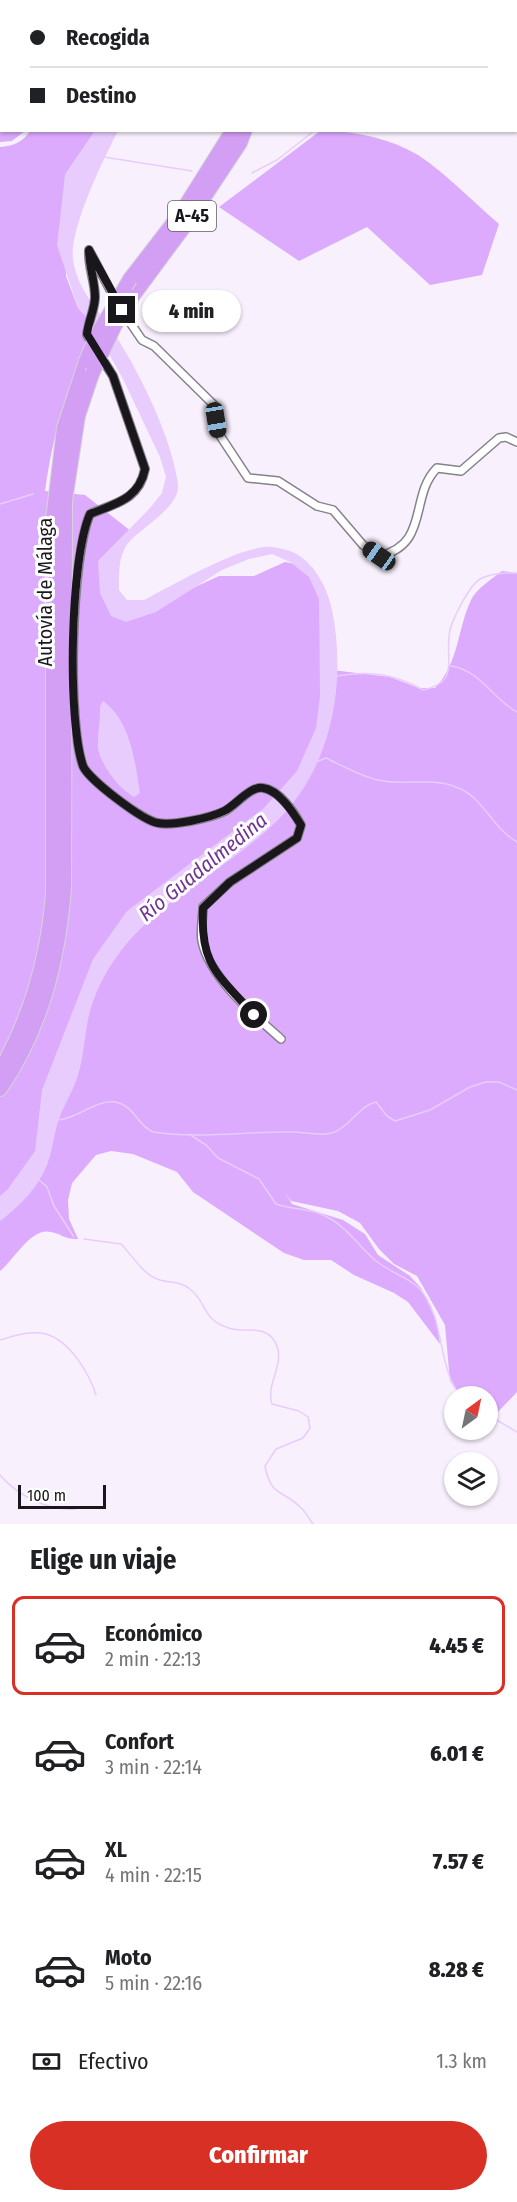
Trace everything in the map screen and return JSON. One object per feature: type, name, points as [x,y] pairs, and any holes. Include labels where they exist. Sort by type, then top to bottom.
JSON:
[{"type":"highway","name":"Autovía de Málaga","points":[[0,1089],[22,1052],[47,992],[60,931],[64,889],[65,501],[70,455],[89,368],[98,333],[130,279],[187,203],[232,132]]},
{"type":"highway","name":"Autovía de Málaga","points":[[0,1071],[26,1022],[37,989],[50,931],[53,881],[53,520],[56,476],[64,428],[89,368],[132,297],[189,220],[240,143],[244,132]]},
{"type":"street","points":[[281,1039],[254,1015],[209,963],[202,939],[203,908],[230,882],[297,838],[301,825],[293,812],[272,792],[264,788],[256,788],[227,810],[210,817],[158,823],[133,813],[84,768],[73,711],[74,628],[83,530],[90,514],[130,498],[143,482],[145,469],[113,376],[87,334],[88,320],[95,300],[94,282],[88,267],[89,250],[112,296],[142,340],[154,346],[214,405],[219,434],[248,478],[278,481],[317,506],[333,510],[363,545],[379,556],[388,554],[406,543],[418,517],[426,478],[437,468],[461,471],[499,438],[506,437],[517,442]]},
{"type":"shaded area","points":[[0,132],[24,132],[12,141],[0,142]]},
{"type":"shaded area","points":[[29,132],[94,132],[65,175],[66,276],[78,308],[87,317],[83,328],[89,341],[61,414],[45,491],[85,495],[132,532],[107,586],[133,606],[169,599],[219,576],[254,576],[285,562],[305,566],[318,591],[326,616],[332,670],[390,677],[419,688],[435,688],[449,668],[466,611],[473,596],[502,571],[517,573],[517,1392],[498,1412],[498,1386],[454,1386],[450,1381],[445,1325],[417,1276],[394,1264],[379,1249],[360,1223],[338,1211],[291,1201],[285,1192],[292,1204],[343,1220],[365,1234],[378,1255],[410,1276],[421,1288],[436,1319],[440,1344],[408,1302],[394,1293],[354,1275],[331,1260],[304,1260],[284,1253],[193,1192],[177,1172],[133,1154],[111,1151],[96,1155],[72,1183],[68,1200],[69,1219],[78,1239],[51,1232],[37,1234],[0,1271],[0,147],[17,143]]},
{"type":"shaded area","points":[[319,132],[345,132],[383,140],[418,155],[450,179],[499,224],[482,275],[430,285],[367,227],[299,261],[219,207]]},
{"type":"water","name":"Río Guadalmedina","points":[[94,132],[117,132],[104,158],[76,230],[73,246],[75,271],[90,301],[117,338],[146,389],[170,449],[178,485],[177,493],[167,509],[125,547],[120,564],[119,590],[127,600],[144,600],[203,569],[250,550],[269,547],[293,552],[316,572],[330,600],[336,638],[336,695],[331,723],[322,750],[295,800],[276,822],[251,844],[151,919],[129,942],[110,968],[91,1008],[78,1075],[59,1119],[50,1157],[44,1171],[28,1195],[0,1221],[0,1196],[8,1189],[35,1151],[42,1090],[93,959],[127,911],[264,808],[297,771],[316,728],[320,696],[319,599],[309,577],[290,562],[272,554],[249,559],[222,570],[156,612],[126,622],[111,616],[100,593],[98,561],[150,508],[162,493],[166,477],[160,457],[123,379],[91,322],[78,308],[57,245],[65,175]]},
{"type":"water","points":[[103,701],[120,719],[130,743],[140,793],[134,797],[123,789],[102,761],[98,743],[100,706]]},
{"type":"waterway","points":[[252,173],[277,160],[312,132]]},
{"type":"waterway","points":[[104,157],[192,171]]},
{"type":"waterway","points":[[0,504],[33,494]]},
{"type":"waterway","points":[[337,676],[360,673],[382,675],[403,680],[423,690],[442,682],[448,670],[450,630],[466,596],[484,577],[517,573]]},
{"type":"waterway","points":[[451,666],[471,673],[500,700],[517,712]]},
{"type":"waterway","points":[[316,762],[326,758],[358,773],[388,782],[427,782],[456,787],[474,798],[500,828],[517,842]]},
{"type":"waterway","points":[[57,1120],[65,1119],[96,1105],[111,1102],[124,1105],[153,1132],[188,1135],[276,1132],[324,1134],[341,1129],[365,1107],[376,1102],[387,1116],[395,1121],[430,1110],[470,1087],[486,1082],[499,1082],[517,1090]]},
{"type":"waterway","points":[[189,1134],[206,1145],[218,1158],[259,1179],[276,1204],[319,1213],[333,1220],[376,1261],[417,1286],[429,1302],[434,1315],[447,1370],[454,1386]]},
{"type":"waterway","points":[[37,1178],[47,1187],[54,1206],[74,1237]]},
{"type":"waterway","points":[[84,1239],[121,1244],[152,1276],[183,1285],[191,1290],[214,1321],[220,1325],[235,1330],[260,1331],[271,1336],[279,1358],[271,1388],[272,1404],[299,1411],[308,1417],[310,1428],[303,1438],[276,1449],[265,1466],[274,1488],[295,1502],[313,1524]]},
{"type":"waterway","points":[[0,1340],[34,1333],[46,1334],[55,1338],[63,1343],[77,1359],[89,1377],[96,1395]]},
{"type":"waterway","points":[[498,1421],[517,1432]]},
{"type":"waterway","points":[[0,1475],[7,1483],[34,1501],[44,1505],[76,1509]]},
{"type":"route","points":[[122,310],[112,296],[89,250],[88,267],[94,282],[95,300],[88,320],[87,334],[113,376],[144,460],[145,469],[143,482],[130,498],[90,514],[83,530],[74,628],[73,711],[84,768],[133,813],[158,823],[210,817],[227,810],[256,788],[264,788],[272,792],[293,812],[301,825],[297,838],[230,882],[203,908],[202,939],[209,963],[254,1015]]}]
